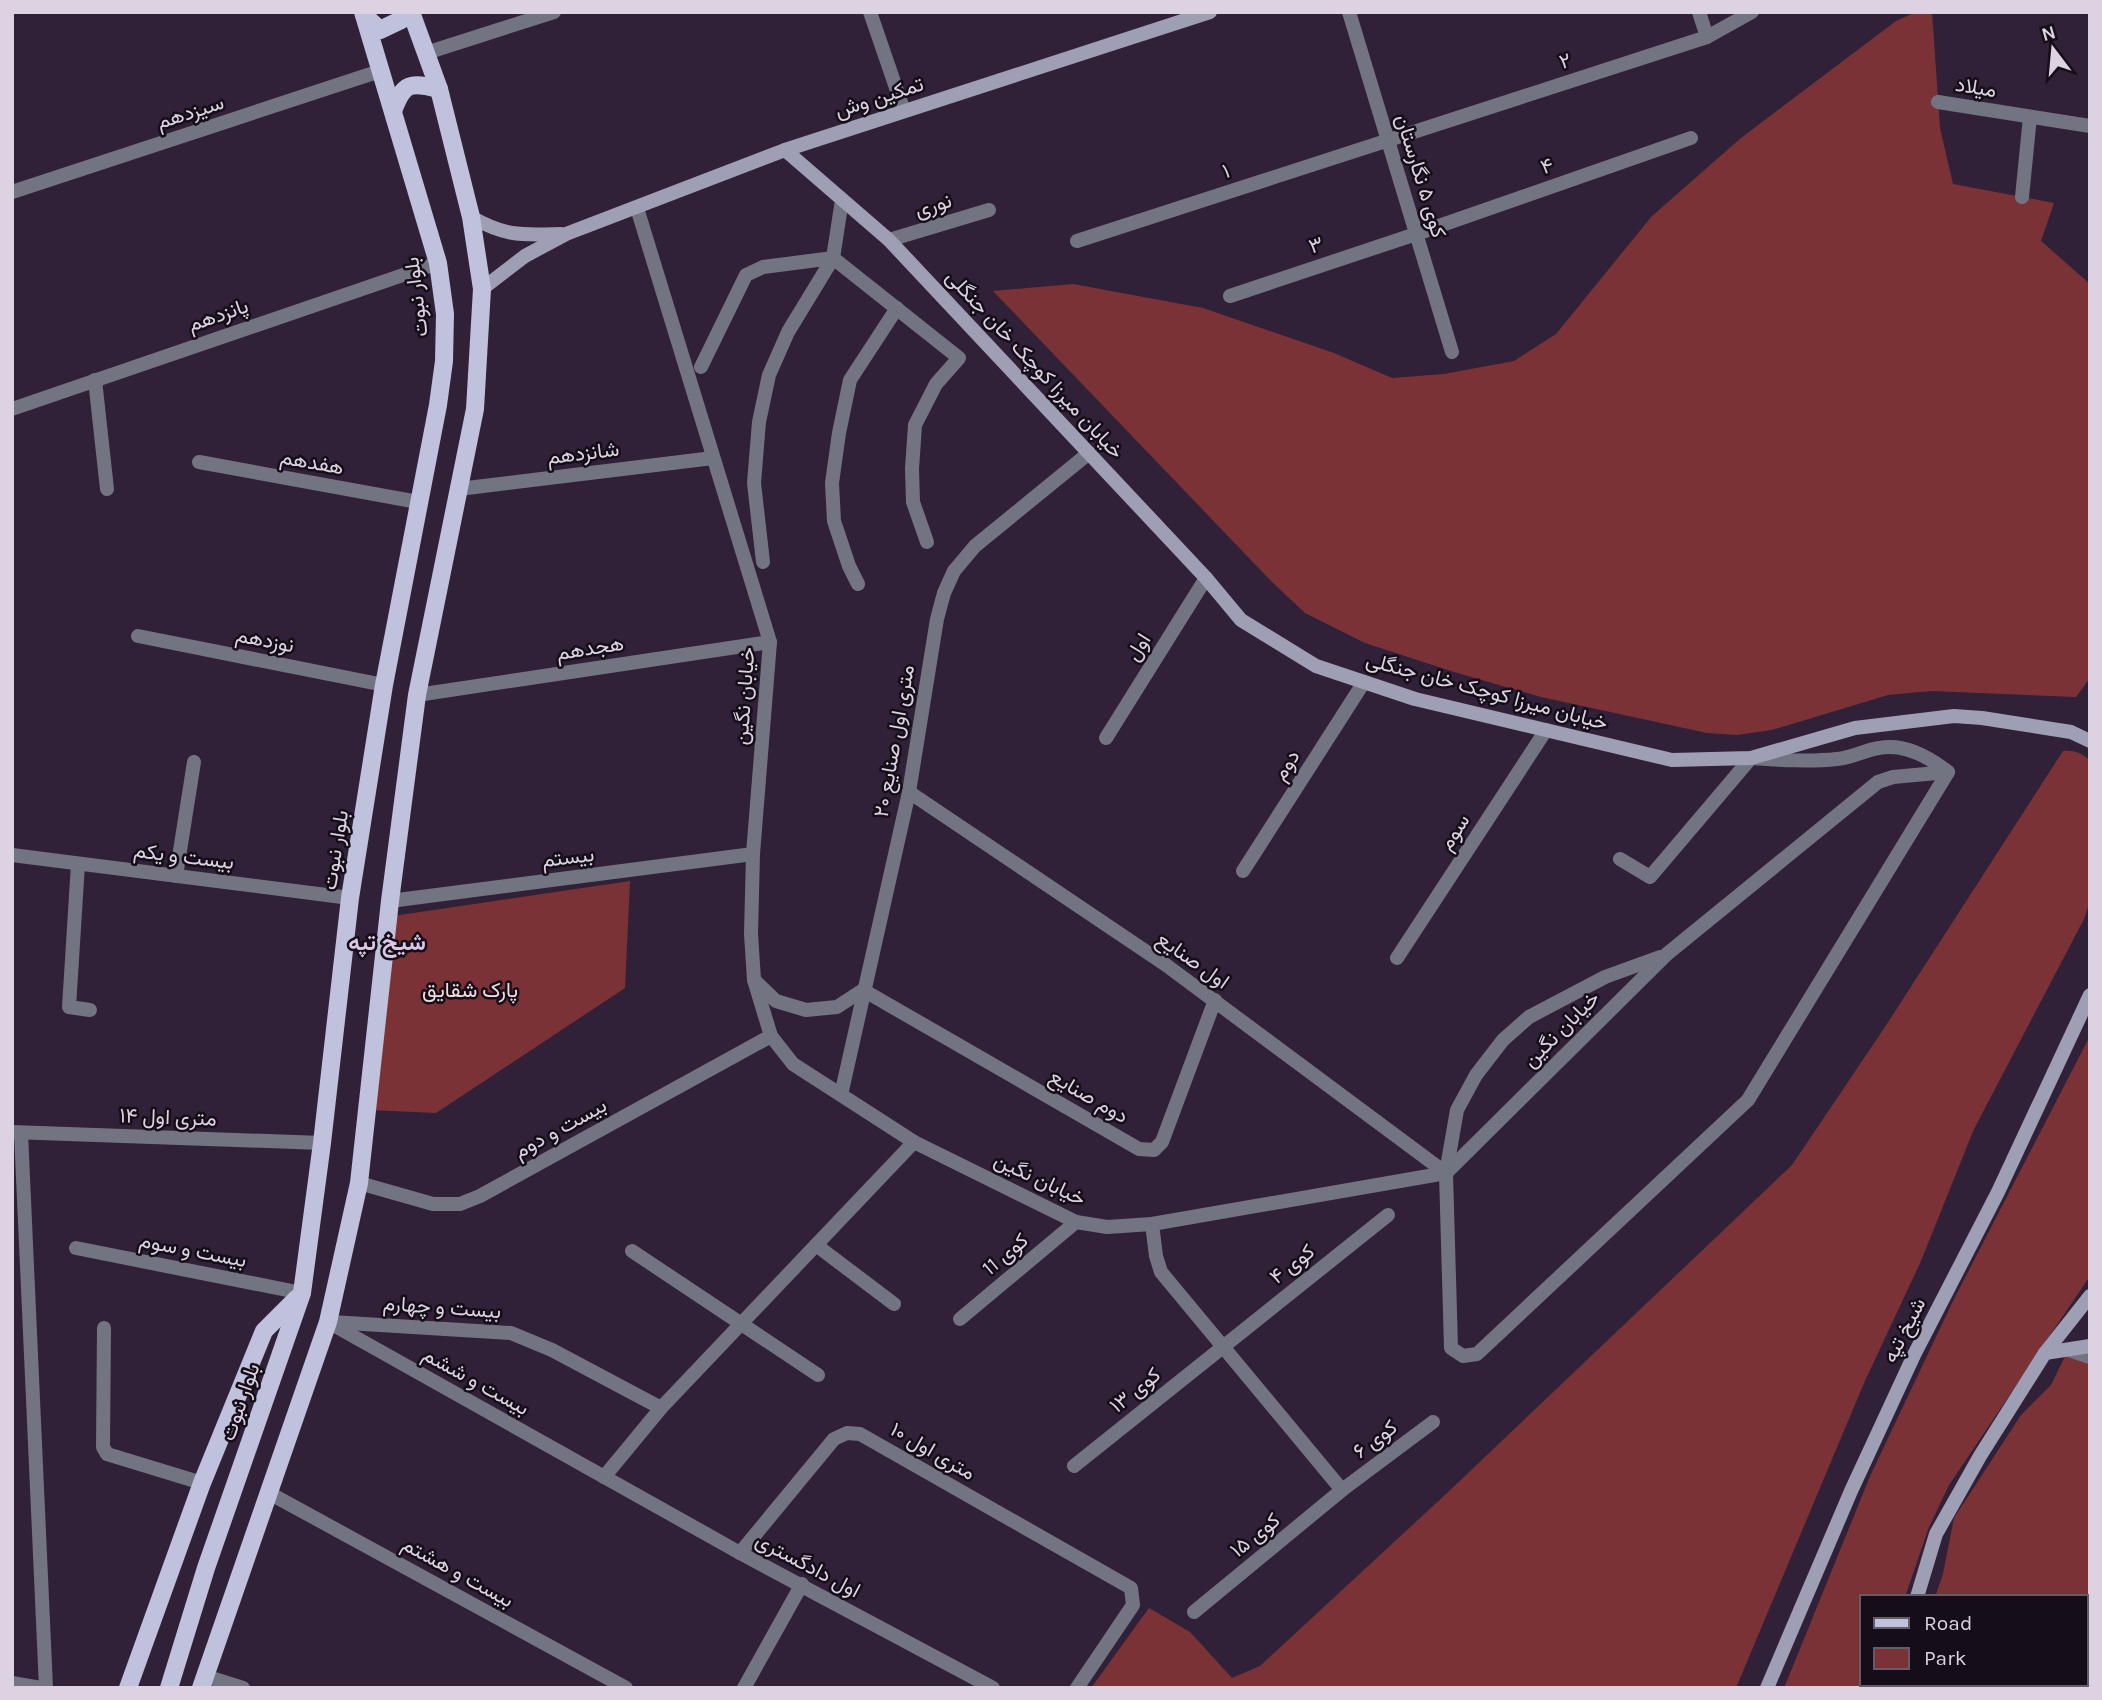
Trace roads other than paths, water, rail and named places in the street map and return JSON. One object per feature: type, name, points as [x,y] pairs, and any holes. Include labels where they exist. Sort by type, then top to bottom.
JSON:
[{"type":"main road","points":[[364,14],[380,30],[401,20],[404,12]]},
{"type":"main road","points":[[203,1682],[328,1322],[359,1183],[390,901],[417,695],[474,409],[482,289],[471,217],[439,89],[411,12]]},
{"type":"main road","name":"بلوار نبوت","points":[[169,1688],[206,1568],[302,1293],[350,898],[384,685],[438,405],[444,361],[445,314],[438,263],[364,14]]},
{"type":"main road","points":[[393,111],[400,92],[410,86],[423,85],[439,89]]},
{"type":"main road","points":[[128,1688],[202,1483],[264,1331],[302,1293]]},
{"type":"street","points":[[426,53],[554,12]]},
{"type":"street","points":[[870,12],[904,111]]},
{"type":"street","name":"تمکین وش","points":[[566,234],[785,150],[1210,12]]},
{"type":"street","name":"کوی ۵ نگارستان","points":[[1349,12],[1452,352]]},
{"type":"street","points":[[1699,12],[1707,37]]},
{"type":"street","name":"۲","points":[[1387,140],[1707,37],[1752,12]]},
{"type":"street","name":"سیزدهم","points":[[12,192],[380,71]]},
{"type":"street","name":"میلاد","points":[[1938,102],[2090,126]]},
{"type":"street","points":[[2022,197],[2030,117]]},
{"type":"street","name":"۴","points":[[1416,234],[1691,138]]},
{"type":"street","name":"۱","points":[[1077,241],[1387,140]]},
{"type":"street","name":"خیابان میرزا کوچک خان جنگلی","points":[[785,150],[889,240],[1206,578],[1241,620],[1316,666],[1415,699],[1672,760],[1751,758],[1855,728],[1954,716],[2071,732],[2090,741]]},
{"type":"street","points":[[763,562],[754,483],[759,422],[769,375],[788,332],[832,258],[842,200]]},
{"type":"street","name":"خیابان نگین","points":[[636,208],[770,642],[752,854],[751,934],[754,980],[771,1036],[793,1064],[914,1142],[1076,1222],[1107,1227],[1152,1224],[1446,1173],[1667,954],[1878,782],[1893,777],[1948,772]]},
{"type":"street","name":"نوری","points":[[889,240],[989,210]]},
{"type":"street","points":[[471,217],[515,235],[566,234]]},
{"type":"street","points":[[482,289],[526,256],[566,234]]},
{"type":"street","name":"۳","points":[[1230,296],[1416,234]]},
{"type":"street","points":[[701,367],[746,275],[763,267],[832,258],[897,308],[959,358],[936,384],[915,425],[913,502],[927,542]]},
{"type":"street","name":"پانزدهم","points":[[12,410],[438,263]]},
{"type":"street","points":[[858,584],[834,521],[833,471],[850,380],[897,308]]},
{"type":"street","points":[[95,380],[107,489]]},
{"type":"street","name":"۲۰ متری اول صنایع","points":[[841,1096],[909,792],[937,619],[944,593],[954,571],[975,546],[1089,453]]},
{"type":"street","name":"شانزدهم","points":[[459,489],[713,458]]},
{"type":"street","name":"هفدهم","points":[[199,462],[418,502]]},
{"type":"street","name":"اول","points":[[1106,738],[1206,578]]},
{"type":"street","name":"نوزدهم","points":[[138,636],[384,685]]},
{"type":"street","name":"هجدهم","points":[[417,695],[770,642]]},
{"type":"street","name":"دوم","points":[[1243,871],[1364,682]]},
{"type":"street","name":"سوم","points":[[1397,958],[1546,730]]},
{"type":"street","points":[[1620,859],[1650,877],[1751,758],[1805,761],[1841,759],[1881,747],[1904,748],[1923,754],[1948,772],[1748,1100],[1477,1354],[1463,1356],[1451,1348],[1446,1173],[1457,1110],[1476,1075],[1503,1040],[1529,1017],[1605,977],[1667,954]]},
{"type":"street","points":[[176,876],[194,762]]},
{"type":"street","name":"اول صنایع","points":[[909,792],[1215,1000],[1446,1173]]},
{"type":"street","name":"بیستم","points":[[390,901],[752,854]]},
{"type":"street","name":"بیست و یکم","points":[[12,855],[350,898]]},
{"type":"street","points":[[78,864],[69,1007],[90,1010]]},
{"type":"street","points":[[754,980],[776,1001],[806,1010],[837,1007],[863,990]]},
{"type":"street","name":"دوم صنایع","points":[[863,990],[1139,1149],[1154,1150],[1162,1142],[1215,1000]]},
{"type":"street","name":"شیخ تپه","points":[[1767,1688],[1851,1491],[1903,1380],[1998,1192],[2090,995]]},
{"type":"street","name":"بیست و دوم","points":[[359,1183],[433,1204],[460,1204],[480,1196],[771,1036]]},
{"type":"street","points":[[12,1683],[43,1688],[17,1133]]},
{"type":"street","name":"۱۴ متری اول","points":[[17,1133],[322,1143]]},
{"type":"street","points":[[604,1477],[661,1408],[914,1142]]},
{"type":"street","name":"کوی ۴","points":[[1223,1347],[1388,1215]]},
{"type":"street","name":"کوی 11","points":[[960,1319],[1076,1222]]},
{"type":"street","points":[[1152,1224],[1161,1272],[1342,1490]]},
{"type":"street","points":[[816,1245],[894,1304]]},
{"type":"street","name":"بیست و سوم","points":[[76,1248],[302,1293]]},
{"type":"street","points":[[632,1251],[818,1376]]},
{"type":"street","points":[[1918,1595],[1936,1534],[1980,1456],[2045,1353],[2090,1296]]},
{"type":"street","name":"بیست و چهارم","points":[[328,1322],[511,1333],[552,1350],[661,1408]]},
{"type":"street","name":"بیست و ششم","points":[[328,1322],[604,1477]]},
{"type":"street","points":[[104,1328],[103,1447],[107,1454],[202,1483]]},
{"type":"street","points":[[2045,1353],[2072,1351],[2090,1346]]},
{"type":"street","name":"کوی ۱۳","points":[[1074,1466],[1223,1347]]},
{"type":"street","points":[[2072,1351],[2090,1357]]},
{"type":"street","name":"کوی ۶","points":[[1342,1490],[1433,1422]]},
{"type":"street","name":"۱۰ متری اول","points":[[740,1553],[834,1439],[847,1433],[860,1434],[1131,1588],[1133,1605],[1077,1688]]},
{"type":"street","name":"اول دادگستری","points":[[604,1477],[993,1688]]},
{"type":"street","name":"کوی ۱۵","points":[[1194,1612],[1342,1490]]},
{"type":"street","name":"بیست و هشتم","points":[[269,1493],[626,1688]]},
{"type":"street","points":[[744,1688],[802,1584]]},
{"type":"street","points":[[203,1682],[243,1688]]},
{"type":"district","name":"شیخ تپه","points":[[387,942]]},
{"type":"park label","name":"پارک شقایق","points":[[470,990]]}]
